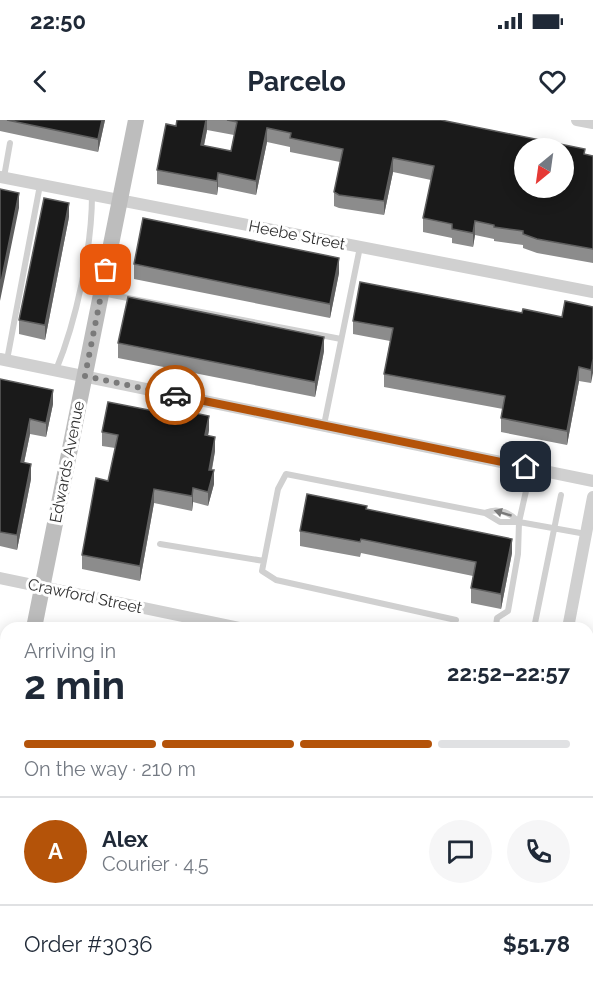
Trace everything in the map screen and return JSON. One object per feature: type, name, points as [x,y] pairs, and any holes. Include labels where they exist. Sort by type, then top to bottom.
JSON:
[{"type":"street","name":"Edwards Avenue","points":[[35,622],[136,120]]},
{"type":"street","points":[[577,120],[593,123]]},
{"type":"street","name":"Heebe Street","points":[[2,178],[593,292]]},
{"type":"street","points":[[3,360],[593,481]]},
{"type":"street","points":[[569,622],[593,498]]},
{"type":"street","name":"Crawford Street","points":[[0,578],[210,622]]},
{"type":"lane","points":[[2,178],[10,143]]},
{"type":"lane","points":[[3,360],[40,185]]},
{"type":"lane","points":[[56,370],[68,341],[92,223],[92,195]]},
{"type":"lane","points":[[324,425],[360,247]]},
{"type":"lane","points":[[102,293],[341,339]]},
{"type":"lane","points":[[456,620],[276,580],[262,571],[278,489],[286,474],[485,513],[493,510],[511,514],[519,522]]},
{"type":"lane","points":[[496,622],[497,618],[508,611],[518,554],[519,522],[526,491]]},
{"type":"lane","points":[[535,622],[561,495]]},
{"type":"lane","points":[[485,513],[492,520],[500,522],[519,522],[586,534]]},
{"type":"lane","points":[[160,544],[264,561]]},
{"type":"building","points":[[7,120],[102,120],[98,139]]},
{"type":"building","points":[[177,120],[206,120],[201,145],[231,151],[237,122],[227,120],[441,120],[530,138],[514,138],[514,198],[574,198],[574,147],[585,149],[584,154],[593,156],[593,249],[537,239],[523,234],[523,231],[494,227],[494,225],[475,221],[473,233],[452,229],[452,224],[423,218],[434,166],[393,158],[384,201],[339,195],[334,192],[343,149],[290,138],[291,133],[267,128],[256,181],[218,173],[217,181],[157,170],[166,124],[176,126]]},
{"type":"building","points":[[0,189],[19,193],[0,287]]},
{"type":"building","points":[[44,198],[69,203],[45,325],[19,320]]},
{"type":"building","points":[[143,218],[339,258],[330,304],[134,264]]},
{"type":"building","points":[[360,282],[522,313],[523,309],[562,317],[565,301],[593,307],[591,370],[579,367],[567,431],[501,418],[505,396],[384,374],[393,328],[353,321]]},
{"type":"building","points":[[128,297],[324,337],[315,382],[118,343]]},
{"type":"building","points":[[0,379],[53,390],[46,423],[30,419],[21,462],[31,464],[17,535],[0,532]]},
{"type":"building","points":[[108,402],[169,414],[171,408],[209,416],[205,435],[215,437],[209,470],[214,470],[208,492],[193,488],[192,496],[154,489],[140,566],[82,555],[96,478],[108,481],[118,435],[102,432]]},
{"type":"building","points":[[307,494],[367,506],[366,509],[512,539],[501,594],[471,588],[476,562],[361,539],[360,542],[300,531]]},
{"type":"way so far","points":[[106,270],[85,376],[175,395]]},
{"type":"route","points":[[175,395],[526,467]]}]
